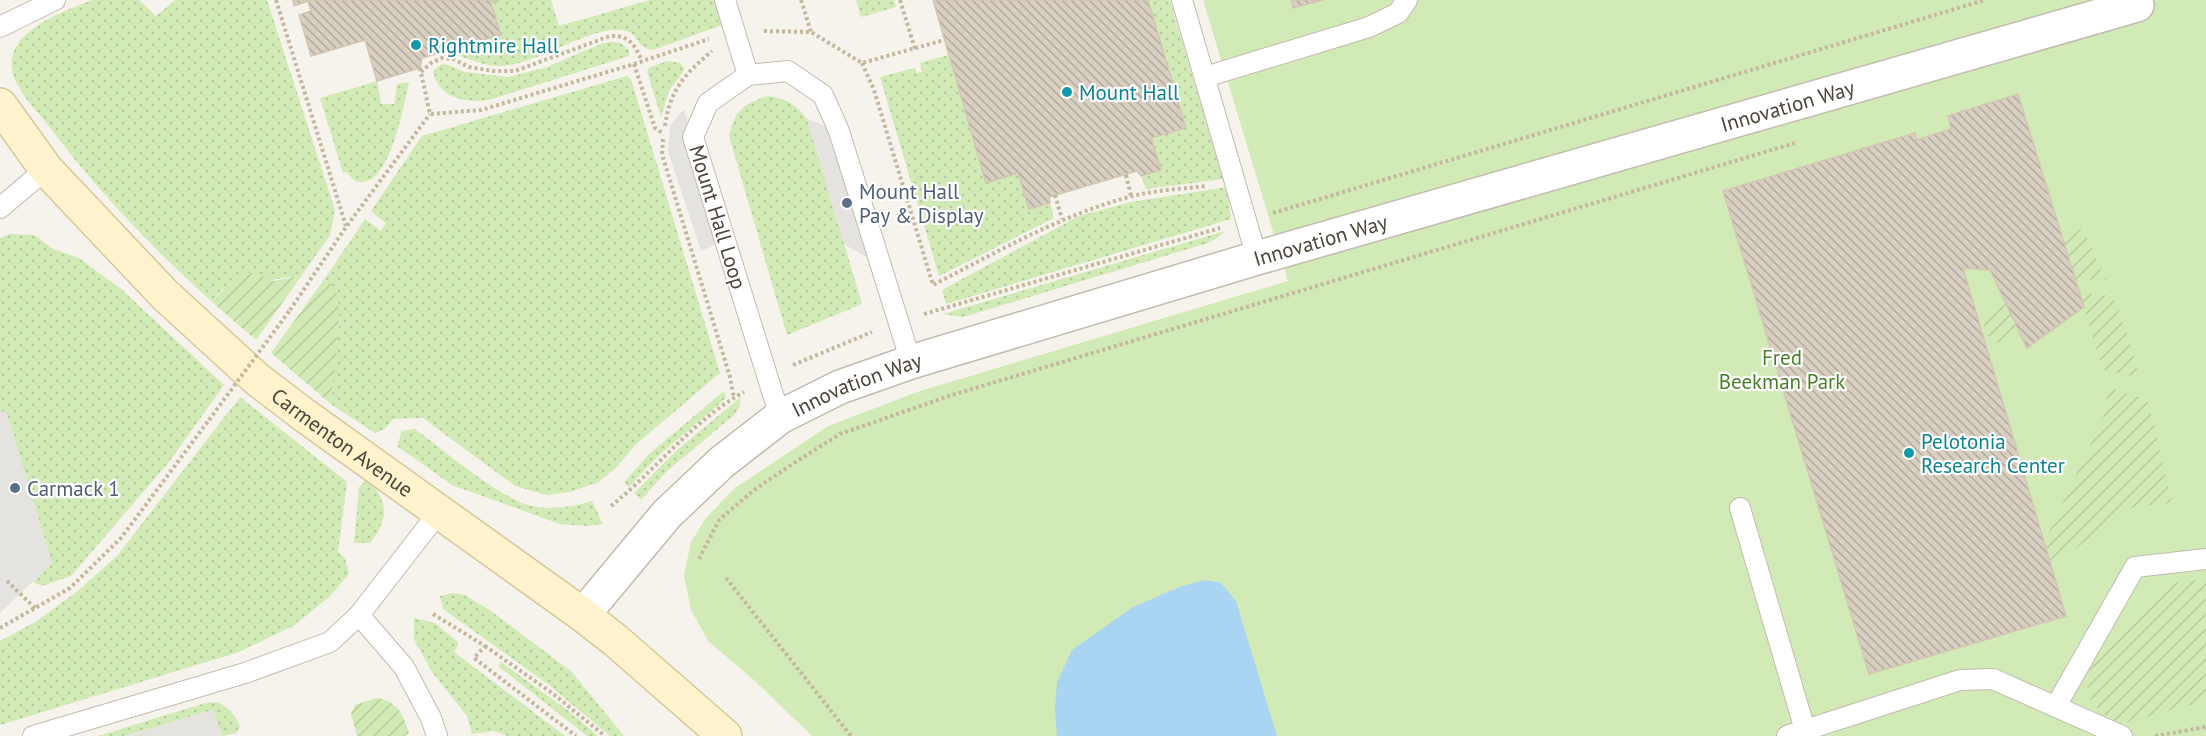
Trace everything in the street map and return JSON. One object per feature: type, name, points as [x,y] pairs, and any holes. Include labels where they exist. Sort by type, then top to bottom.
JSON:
[{"type":"street","name":"Innovation Way","points":[[584,615],[667,514],[722,462],[780,417],[840,387],[911,362],[1257,258],[2137,5]]},
{"type":"street","name":"Carmenton Avenue","points":[[0,105],[46,169],[165,294],[258,380],[584,615],[724,736]]},
{"type":"lane","points":[[0,27],[56,0]]},
{"type":"lane","points":[[725,0],[748,75]]},
{"type":"lane","points":[[1182,0],[1257,258]]},
{"type":"lane","points":[[1205,77],[1369,27],[1398,13],[1407,0]]},
{"type":"lane","name":"Mount Hall Loop","points":[[780,417],[693,137],[708,103],[748,75],[788,71],[823,95],[842,141],[911,362]]},
{"type":"lane","points":[[0,208],[46,169]]},
{"type":"lane","points":[[1740,508],[1796,733],[1960,680],[1993,678],[2122,736]]},
{"type":"lane","points":[[33,736],[245,673],[330,642],[359,615],[439,512]]},
{"type":"lane","points":[[2056,706],[2136,567],[2206,559]]},
{"type":"lane","points":[[359,615],[404,667],[431,718],[437,736]]},
{"type":"path","points":[[276,0],[346,226]]},
{"type":"path","points":[[801,0],[811,32]]},
{"type":"path","points":[[900,0],[915,49]]},
{"type":"path","points":[[1289,208],[1985,0]]},
{"type":"path","points":[[760,21],[763,31]]},
{"type":"path","points":[[0,628],[70,588],[121,538],[290,310],[346,226],[430,114],[482,110],[634,64],[713,37],[763,31],[811,32],[862,63],[874,90],[933,285],[1062,219],[1131,196],[1210,185]]},
{"type":"path","points":[[430,114],[420,70],[442,58],[453,59],[469,67],[492,71],[515,70],[610,36],[620,36],[630,40],[642,61]]},
{"type":"path","points":[[862,63],[944,40]]},
{"type":"path","points":[[634,64],[655,128],[664,134]]},
{"type":"path","points":[[699,559],[719,520],[754,490],[840,434],[878,419],[964,391],[1803,140]]},
{"type":"path","points":[[1126,175],[1131,196]]},
{"type":"path","points":[[1055,195],[1062,219]]},
{"type":"path","points":[[940,309],[1226,226]]},
{"type":"path","points":[[805,359],[861,335]]},
{"type":"path","points":[[611,506],[633,489],[693,430],[734,398]]},
{"type":"path","points":[[726,578],[851,736]]},
{"type":"path","points":[[8,581],[36,609]]},
{"type":"path","points":[[433,614],[485,646],[552,693],[605,736]]},
{"type":"path","points":[[485,646],[474,658],[576,736]]},
{"type":"path","points":[[2155,736],[2206,727]]},
{"type":"green space","points":[[93,0],[139,0],[156,16],[175,0],[267,0],[335,210],[330,235],[302,275],[223,288],[212,302],[126,217],[85,172],[29,102],[12,72],[12,58],[17,45],[46,20]]},
{"type":"green space","points":[[500,0],[551,0],[559,26],[650,0],[714,0],[722,25],[653,50],[645,48],[627,31],[614,30],[583,38],[532,59],[501,66],[481,63],[448,51],[501,35],[491,3]]},
{"type":"green space","points":[[856,0],[894,0],[896,7],[861,17]]},
{"type":"green space","points":[[1148,0],[1170,0],[1223,179],[1146,189],[1141,176],[1161,170],[1151,138],[1186,128]]},
{"type":"green space","name":"Fred Beekman Park","points":[[1203,0],[2206,0],[2206,736],[812,736],[755,681],[708,641],[691,610],[684,575],[691,542],[706,518],[735,488],[828,426],[920,391],[1288,281]]},
{"type":"green space","points":[[603,43],[620,43],[629,50],[629,56],[489,100],[471,101],[454,97],[440,87],[433,71],[442,64],[464,72],[509,77],[547,67]]},
{"type":"green space","points":[[948,55],[986,182],[1018,173],[1029,209],[1050,203],[1054,218],[939,276],[880,77],[915,68],[917,73],[922,72],[920,63]]},
{"type":"green space","points":[[668,61],[680,63],[685,69],[669,91],[661,117],[647,71],[650,67]]},
{"type":"green space","points":[[627,76],[631,79],[720,373],[634,446],[617,467],[599,482],[570,492],[546,495],[515,486],[423,418],[393,419],[386,428],[375,433],[331,404],[339,323],[325,278],[365,219],[381,231],[386,223],[371,211],[422,136]]},
{"type":"green space","points":[[377,81],[381,104],[394,104],[397,84],[409,82],[400,123],[388,156],[372,179],[359,182],[347,172],[343,173],[320,98]]},
{"type":"green space","points":[[768,96],[790,103],[807,119],[862,304],[787,335],[729,136],[734,120],[741,109]]},
{"type":"green space","points":[[1227,187],[1231,219],[946,304],[942,290],[1079,216],[1131,202]]},
{"type":"green space","points":[[2083,229],[2106,280],[2075,280],[2061,234]]},
{"type":"green space","points":[[1225,231],[1208,243],[963,317],[943,314]]},
{"type":"green space","points":[[10,234],[35,235],[53,249],[79,258],[121,289],[224,385],[169,462],[71,576],[42,586],[33,582],[52,563],[6,412],[0,412],[0,238]]},
{"type":"green space","points":[[243,272],[257,274],[274,281],[302,275],[256,340],[212,302],[232,279]]},
{"type":"green space","points":[[325,278],[336,292],[339,314],[331,404],[271,353]]},
{"type":"green space","points":[[2079,293],[2113,296],[2140,378],[2103,370]]},
{"type":"green space","points":[[2000,303],[2007,303],[2021,333],[2015,339],[2004,343],[1992,340],[1984,324],[1986,314]]},
{"type":"green space","points":[[2105,386],[2148,400],[2172,503],[2128,508],[2051,568],[2044,543],[2108,407]]},
{"type":"green space","points":[[724,391],[726,398],[657,457],[629,487],[624,482],[649,454]]},
{"type":"green space","points":[[240,397],[347,482],[338,552],[345,558],[349,574],[330,596],[295,625],[239,652],[0,725],[0,641],[37,621],[75,593],[117,556]]},
{"type":"green space","points":[[741,397],[739,408],[734,415],[666,472],[641,500],[634,493],[677,450]]},
{"type":"green space","points":[[415,429],[504,494],[540,507],[555,508],[592,501],[603,524],[587,526],[560,524],[452,485],[397,446],[402,431]]},
{"type":"green space","points":[[367,479],[383,503],[383,518],[381,526],[370,543],[354,543],[359,487]]},
{"type":"green space","points":[[2206,579],[2206,701],[2120,724],[2101,712],[2090,698],[2088,691],[2089,672],[2093,661],[2160,587],[2171,583]]},
{"type":"green space","points":[[453,593],[465,595],[491,611],[572,672],[624,736],[610,736],[549,685],[443,609],[440,596]]},
{"type":"green space","points":[[414,618],[435,623],[459,643],[454,652],[565,736],[508,736],[494,731],[472,734],[467,716],[432,672],[414,639]]},
{"type":"green space","points":[[501,662],[570,712],[598,736],[587,736],[498,666]]},
{"type":"green space","points":[[377,698],[390,702],[398,709],[409,733],[404,736],[357,736],[351,714],[355,705]]},
{"type":"green space","points":[[217,702],[236,718],[240,727],[236,733],[222,736],[213,710],[125,736],[98,736],[205,703]]},
{"type":"shaded area","points":[[684,109],[725,241],[701,251],[668,151],[670,126]]},
{"type":"shaded area","name":"Mount Hall Pay & Display","points":[[807,119],[839,131],[881,266],[844,244]]},
{"type":"shaded area","name":"Carmack 1","points":[[6,411],[52,563],[0,613],[0,412]]},
{"type":"shaded area","points":[[213,710],[222,736],[125,736]]},
{"type":"water","points":[[1205,580],[1221,583],[1236,601],[1277,736],[1057,736],[1055,709],[1057,682],[1072,650],[1133,607],[1182,586]]},
{"type":"building","name":"Rightmire Hall","points":[[293,0],[500,0],[491,3],[501,35],[422,58],[420,68],[377,81],[365,40],[311,56],[299,15],[311,11],[308,1],[294,6]]},
{"type":"building","name":"Mount Hall","points":[[933,0],[1148,0],[1186,128],[1151,138],[1161,170],[1141,176],[1137,171],[1049,197],[1050,203],[1029,209],[1018,173],[986,183]]},
{"type":"building","points":[[1291,0],[1323,0],[1293,8]]},
{"type":"building","name":"Pelotonia Research Center","points":[[2018,94],[2084,307],[2027,348],[1990,270],[1963,268],[2066,616],[1869,674],[1723,191],[1915,133],[1917,140],[1951,129],[1948,116]]},
{"type":"place","name":"Rightmire Hall","points":[[416,45]]},
{"type":"place","name":"Mount Hall","points":[[1067,92]]},
{"type":"place","name":"Mount Hall Pay & Display","points":[[847,203]]},
{"type":"place","name":"Pelotonia Research Center","points":[[1909,453]]},
{"type":"place","name":"Carmack 1","points":[[15,488]]}]
